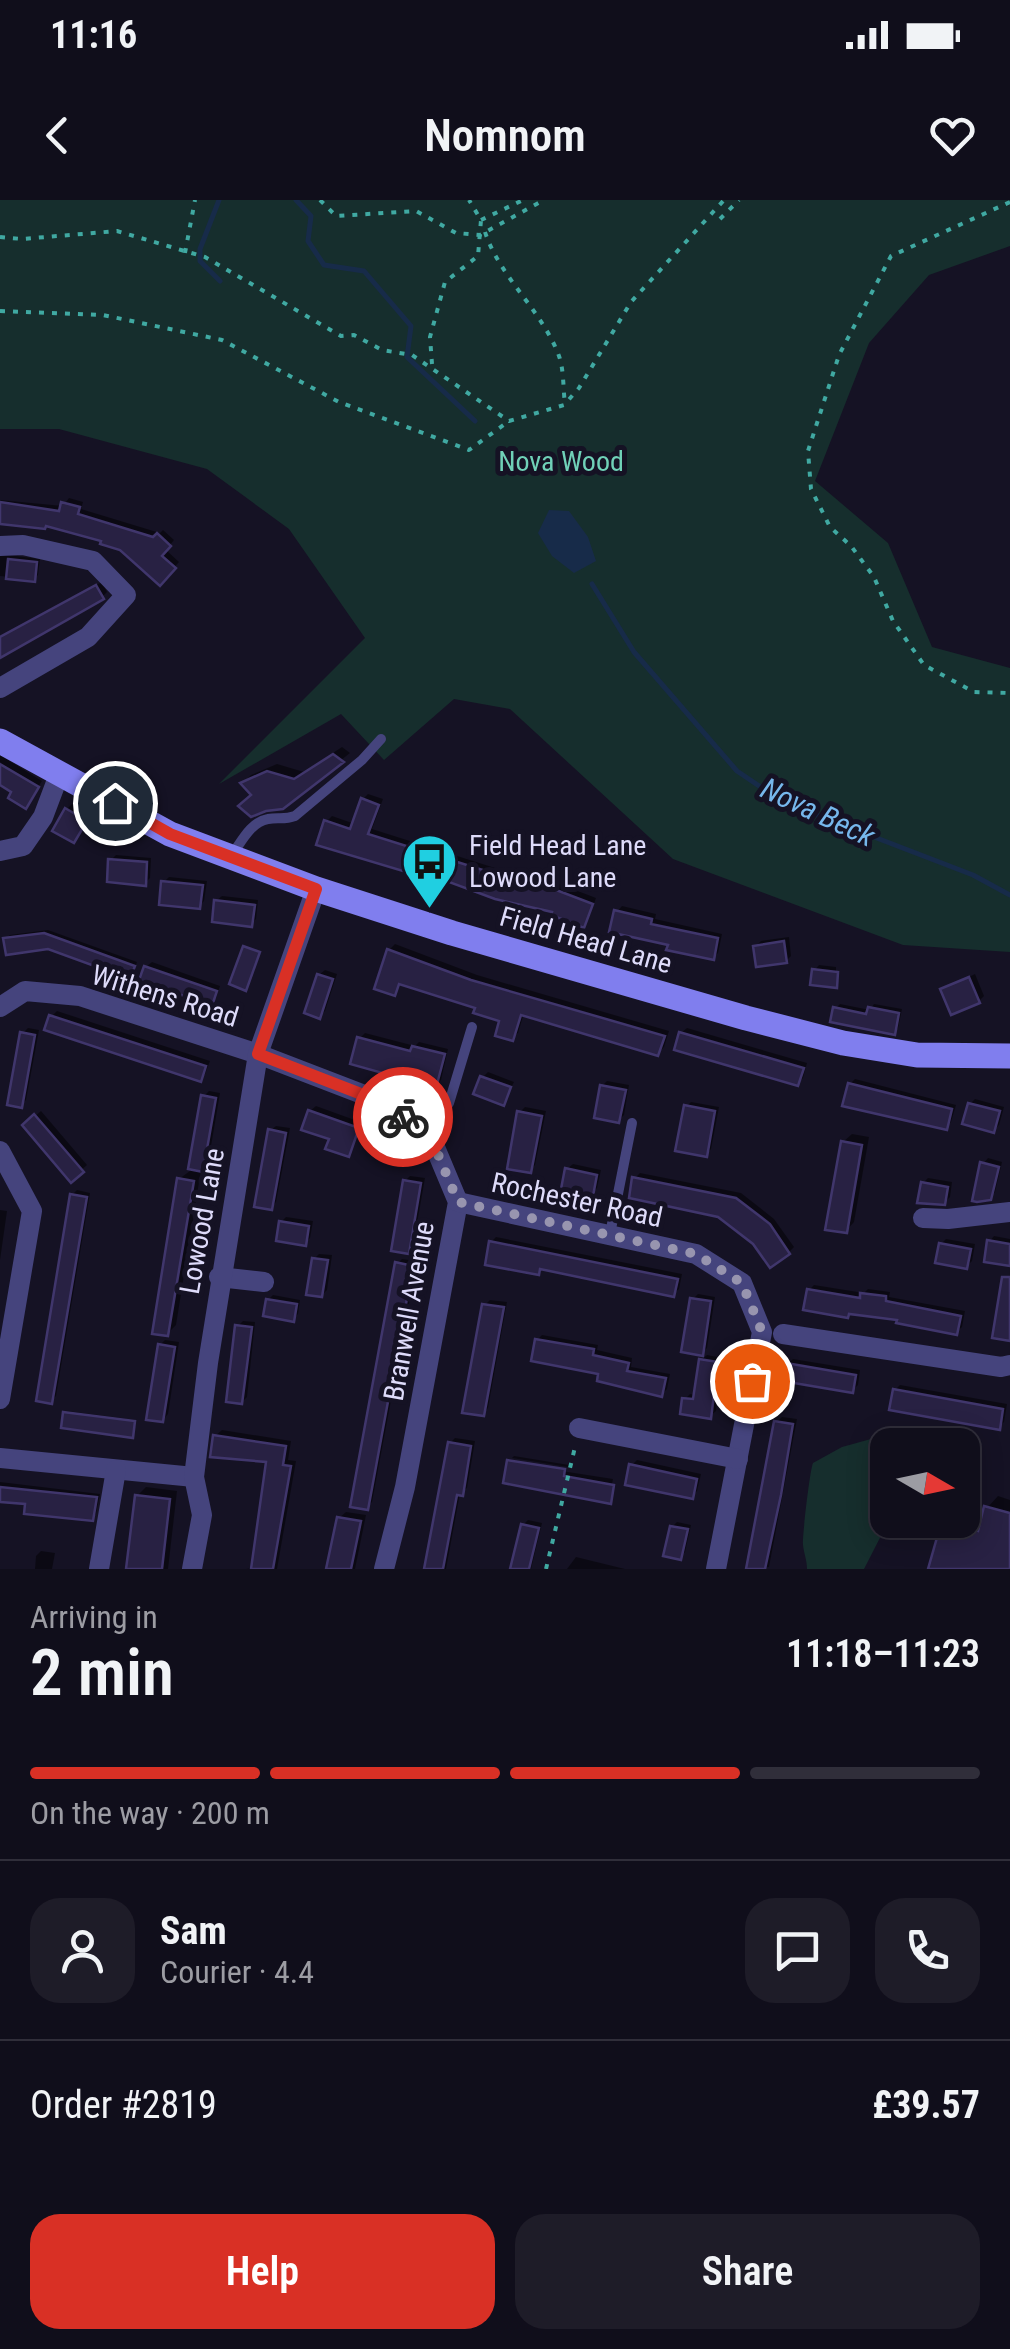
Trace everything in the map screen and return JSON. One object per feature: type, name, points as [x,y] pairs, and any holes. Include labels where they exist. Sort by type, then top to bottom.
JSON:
[{"type":"main road","name":"Field Head Lane","points":[[0,741],[170,834],[316,889],[654,992],[843,1043],[917,1055],[1010,1056]]},
{"type":"street","points":[[0,546],[24,545],[93,561],[126,596],[88,638],[0,688]]},
{"type":"street","points":[[0,851],[23,846],[43,817],[60,772]]},
{"type":"street","name":"Lowood Lane","points":[[192,1569],[202,1515],[194,1477],[219,1278],[258,1054],[316,889]]},
{"type":"street","name":"Withens Road","points":[[0,1007],[25,991],[80,996],[258,1054]]},
{"type":"street","name":"Branwell Avenue","points":[[258,1054],[394,1109],[432,1140],[458,1202],[405,1488],[384,1569]]},
{"type":"street","points":[[0,1150],[32,1210],[0,1399]]},
{"type":"street","name":"Rochester Road","points":[[458,1202],[696,1254],[742,1283],[762,1332],[716,1569]]},
{"type":"street","points":[[923,1218],[1010,1212]]},
{"type":"street","points":[[219,1278],[264,1282]]},
{"type":"street","points":[[783,1334],[1001,1367],[1010,1365]]},
{"type":"street","points":[[580,1428],[738,1458]]},
{"type":"street","points":[[0,1458],[194,1477]]},
{"type":"street","points":[[100,1569],[116,1470]]},
{"type":"lane","points":[[230,857],[253,826],[268,819],[295,816],[382,739]]},
{"type":"lane","points":[[425,1134],[449,1102],[472,1027]]},
{"type":"lane","points":[[610,1235],[632,1123]]},
{"type":"path","points":[[185,253],[194,200]]},
{"type":"path","points":[[320,200],[336,216],[416,211],[456,233],[482,234],[544,200]]},
{"type":"path","points":[[432,366],[430,337],[445,282],[478,256],[481,220],[469,200]]},
{"type":"path","points":[[481,220],[523,200]]},
{"type":"path","points":[[0,311],[102,315],[222,340],[339,402],[469,450],[509,420],[565,404],[579,388],[631,302],[724,200]]},
{"type":"path","points":[[720,219],[739,200]]},
{"type":"path","points":[[1010,202],[891,256],[840,355],[808,451],[811,489],[830,527],[852,546],[874,577],[893,621],[924,664],[974,692],[1010,693]]},
{"type":"path","points":[[0,237],[22,239],[117,230],[205,256],[341,336],[354,336],[382,350],[412,355],[509,420]]},
{"type":"path","points":[[482,234],[560,358],[565,404]]},
{"type":"path","points":[[546,1569],[580,1428]]},
{"type":"green space","name":"Nova Wood","points":[[0,200],[1010,200],[1010,246],[929,275],[869,343],[815,481],[888,543],[932,647],[1010,668],[1010,952],[903,945],[673,859],[510,709],[454,699],[384,760],[341,714],[219,784],[365,638],[289,529],[207,469],[59,429],[0,429]]},
{"type":"green space","points":[[870,1439],[870,1538],[880,1538],[864,1569],[807,1569],[803,1540],[813,1463],[842,1447]]},
{"type":"water","points":[[549,510],[569,511],[588,537],[596,561],[574,573],[552,556],[538,533]]},
{"type":"building","points":[[0,502],[59,511],[61,502],[80,507],[78,514],[153,537],[157,533],[171,546],[162,556],[176,568],[160,586],[120,550],[100,544],[101,541],[46,526],[45,529],[0,524]]},
{"type":"building","points":[[8,559],[37,562],[35,582],[6,579]]},
{"type":"building","points":[[96,585],[104,599],[0,658],[0,637]]},
{"type":"building","points":[[333,754],[344,762],[283,809],[251,817],[238,806],[251,795],[240,783],[267,771],[294,779]]},
{"type":"building","points":[[0,764],[39,787],[26,809],[8,798],[11,792],[0,785]]},
{"type":"building","points":[[361,798],[379,805],[368,834],[593,904],[584,928],[551,915],[552,912],[495,899],[444,880],[443,883],[316,845],[324,820],[350,829]]},
{"type":"building","points":[[65,808],[87,821],[74,843],[52,831]]},
{"type":"building","points":[[108,859],[147,862],[146,886],[107,882]]},
{"type":"building","points":[[161,881],[203,885],[200,909],[159,905]]},
{"type":"building","points":[[214,900],[255,905],[252,927],[212,922]]},
{"type":"building","points":[[614,910],[652,919],[651,924],[718,938],[714,960],[609,932]]},
{"type":"building","points":[[44,933],[135,966],[130,979],[48,949],[6,955],[3,938]]},
{"type":"building","points":[[784,941],[787,963],[756,967],[753,946]]},
{"type":"building","points":[[243,946],[260,952],[246,991],[229,984]]},
{"type":"building","points":[[387,949],[471,980],[665,1036],[658,1056],[521,1015],[513,1041],[495,1036],[499,1021],[473,1013],[475,1008],[399,984],[395,996],[374,989]]},
{"type":"building","points":[[144,966],[217,991],[212,1006],[139,980]]},
{"type":"building","points":[[812,969],[838,972],[837,988],[810,985]]},
{"type":"building","points":[[317,974],[333,979],[320,1019],[304,1013]]},
{"type":"building","points":[[969,977],[980,1003],[951,1015],[940,989]]},
{"type":"building","points":[[833,1007],[866,1014],[868,1007],[899,1013],[895,1035],[830,1022]]},
{"type":"building","points":[[49,1015],[206,1066],[201,1082],[44,1030]]},
{"type":"building","points":[[20,1032],[35,1035],[22,1108],[7,1105]]},
{"type":"building","points":[[679,1032],[804,1068],[798,1086],[674,1050]]},
{"type":"building","points":[[357,1037],[410,1051],[412,1046],[445,1054],[436,1088],[350,1064]]},
{"type":"building","points":[[480,1076],[511,1087],[504,1106],[473,1094]]},
{"type":"building","points":[[848,1083],[952,1109],[947,1130],[842,1106]]},
{"type":"building","points":[[600,1085],[626,1090],[619,1123],[594,1118]]},
{"type":"building","points":[[201,1095],[216,1098],[203,1172],[188,1169]]},
{"type":"building","points":[[968,1103],[1000,1111],[994,1133],[962,1124]]},
{"type":"building","points":[[684,1105],[715,1111],[707,1157],[675,1151]]},
{"type":"building","points":[[308,1110],[359,1128],[349,1157],[325,1149],[329,1139],[301,1130]]},
{"type":"building","points":[[517,1111],[542,1116],[531,1173],[507,1169]]},
{"type":"building","points":[[34,1114],[84,1172],[71,1183],[22,1125]]},
{"type":"building","points":[[268,1129],[286,1133],[272,1210],[254,1207]]},
{"type":"building","points":[[841,1141],[862,1145],[847,1233],[825,1230]]},
{"type":"building","points":[[980,1162],[999,1167],[991,1200],[977,1202],[972,1201]]},
{"type":"building","points":[[565,1168],[597,1175],[593,1196],[561,1189]]},
{"type":"building","points":[[632,1177],[736,1198],[770,1224],[790,1254],[770,1268],[753,1244],[718,1217],[629,1198]]},
{"type":"building","points":[[177,1178],[194,1181],[168,1336],[152,1334]]},
{"type":"building","points":[[403,1180],[421,1183],[409,1254],[391,1251]]},
{"type":"building","points":[[921,1182],[948,1187],[945,1205],[917,1203]]},
{"type":"building","points":[[70,1194],[87,1197],[52,1404],[36,1401]]},
{"type":"building","points":[[279,1221],[309,1226],[306,1246],[276,1241]]},
{"type":"building","points":[[987,1240],[1010,1244],[1010,1266],[984,1262]]},
{"type":"building","points":[[489,1241],[678,1279],[674,1297],[540,1269],[539,1275],[485,1265]]},
{"type":"building","points":[[939,1243],[971,1249],[967,1269],[935,1263]]},
{"type":"building","points":[[312,1258],[328,1260],[322,1297],[306,1295]]},
{"type":"building","points":[[395,1262],[413,1266],[368,1510],[350,1507]]},
{"type":"building","points":[[1002,1277],[1010,1277],[1010,1341],[992,1338]]},
{"type":"building","points":[[807,1289],[860,1298],[860,1293],[886,1296],[886,1301],[961,1316],[957,1335],[896,1323],[897,1320],[849,1314],[848,1318],[803,1310]]},
{"type":"building","points":[[690,1298],[711,1301],[703,1356],[681,1352]]},
{"type":"building","points":[[266,1299],[297,1304],[294,1322],[263,1316]]},
{"type":"building","points":[[482,1304],[504,1307],[484,1416],[462,1413]]},
{"type":"building","points":[[235,1325],[252,1327],[242,1404],[226,1402]]},
{"type":"building","points":[[535,1339],[594,1349],[593,1355],[629,1363],[627,1371],[666,1378],[662,1397],[597,1381],[598,1374],[531,1361]]},
{"type":"building","points":[[158,1344],[175,1347],[163,1422],[146,1420]]},
{"type":"building","points":[[699,1359],[718,1362],[711,1419],[680,1414],[682,1398],[693,1399]]},
{"type":"building","points":[[786,1363],[856,1375],[853,1393],[782,1381]]},
{"type":"building","points":[[893,1389],[1003,1409],[1000,1430],[889,1410]]},
{"type":"building","points":[[63,1412],[135,1421],[133,1438],[61,1428]]},
{"type":"building","points":[[774,1421],[793,1424],[781,1495],[765,1569],[746,1569]]},
{"type":"building","points":[[213,1435],[286,1446],[283,1465],[291,1466],[273,1569],[251,1569],[266,1462],[210,1457]]},
{"type":"building","points":[[448,1442],[471,1446],[463,1496],[457,1495],[443,1569],[424,1569]]},
{"type":"building","points":[[507,1460],[565,1469],[564,1476],[614,1485],[611,1504],[503,1483]]},
{"type":"building","points":[[629,1464],[697,1479],[693,1499],[625,1485]]},
{"type":"building","points":[[0,1487],[97,1497],[93,1521],[24,1514],[25,1504],[0,1502]]},
{"type":"building","points":[[135,1495],[170,1499],[162,1569],[126,1569]]},
{"type":"building","points":[[984,1506],[1010,1513],[1010,1569],[928,1569],[937,1538],[980,1538]]},
{"type":"building","points":[[337,1517],[361,1521],[351,1569],[326,1569]]},
{"type":"building","points":[[521,1524],[539,1528],[529,1569],[510,1569]]},
{"type":"building","points":[[670,1526],[688,1529],[681,1560],[663,1556]]},
{"type":"waterway","points":[[219,200],[200,249],[200,261],[220,281]]},
{"type":"waterway","name":"Nova Beck","points":[[296,200],[311,216],[308,241],[324,265],[364,271],[411,326],[407,357],[475,421]]},
{"type":"waterway","name":"Nova Beck","points":[[592,584],[634,652],[737,771],[783,802],[973,875],[1010,895]]},
{"type":"way so far","points":[[403,1117],[432,1140],[458,1202],[696,1254],[742,1283],[762,1332],[752,1381]]},
{"type":"place","name":"Field Head Lane Lowood Lane","points":[[430,910]]},
{"type":"route","points":[[115,803],[170,834],[316,889],[258,1054],[374,1099],[403,1117]]}]
